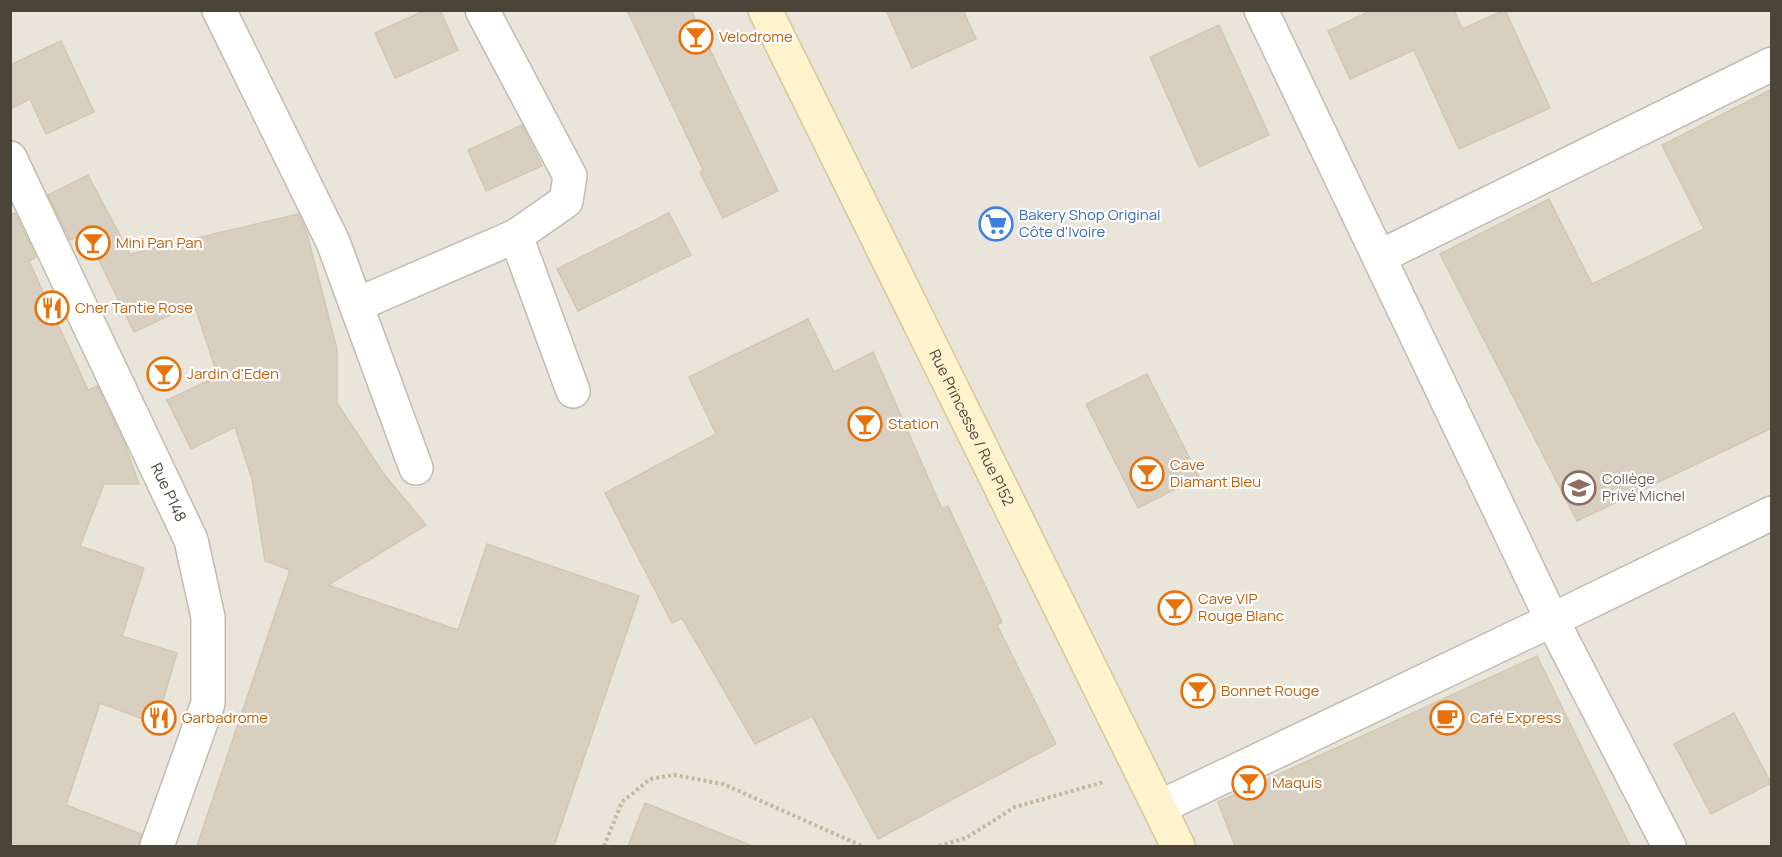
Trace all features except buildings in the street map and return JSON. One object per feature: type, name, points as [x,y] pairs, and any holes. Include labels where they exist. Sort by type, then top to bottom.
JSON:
[{"type":"street","points":[[219,10],[333,242],[416,468]]},
{"type":"street","points":[[356,305],[516,236],[566,201],[570,176],[482,10]]},
{"type":"street","name":"Rue Princesse / Rue P152","points":[[765,10],[1178,846]]},
{"type":"street","points":[[1261,10],[1552,620],[1669,846]]},
{"type":"street","points":[[1380,257],[1772,64]]},
{"type":"street","name":"Rue P148","points":[[10,158],[191,540],[206,606],[208,703],[157,846]]},
{"type":"street","points":[[516,236],[573,391]]},
{"type":"street","points":[[1160,807],[1772,513]]},
{"type":"path","points":[[939,846],[966,838],[1016,807],[1142,771]]},
{"type":"path","points":[[604,846],[622,802],[650,779],[674,775],[723,784],[862,846]]},
{"type":"shaded area","points":[[11,11],[1771,11],[1771,846],[11,846]]},
{"type":"place","name":"Velodrome","points":[[696,37]]},
{"type":"place","name":"Bakery Shop Original Côte d'Ivoire","points":[[996,224]]},
{"type":"place","name":"Mini Pan Pan","points":[[93,243]]},
{"type":"place","name":"Cher Tantie Rose","points":[[52,308]]},
{"type":"place","name":"Jardin d'Eden","points":[[164,374]]},
{"type":"place","name":"Station","points":[[865,424]]},
{"type":"place","name":"Cave Diamant Bleu","points":[[1147,474]]},
{"type":"place","name":"Collège Privé Michel","points":[[1579,488]]},
{"type":"place","name":"Cave VIP Rouge Blanc","points":[[1175,608]]},
{"type":"place","name":"Bonnet Rouge","points":[[1198,691]]},
{"type":"place","name":"Garbadrome","points":[[159,718]]},
{"type":"place","name":"Café Express","points":[[1447,718]]},
{"type":"place","name":"Maquis","points":[[1249,783]]}]
